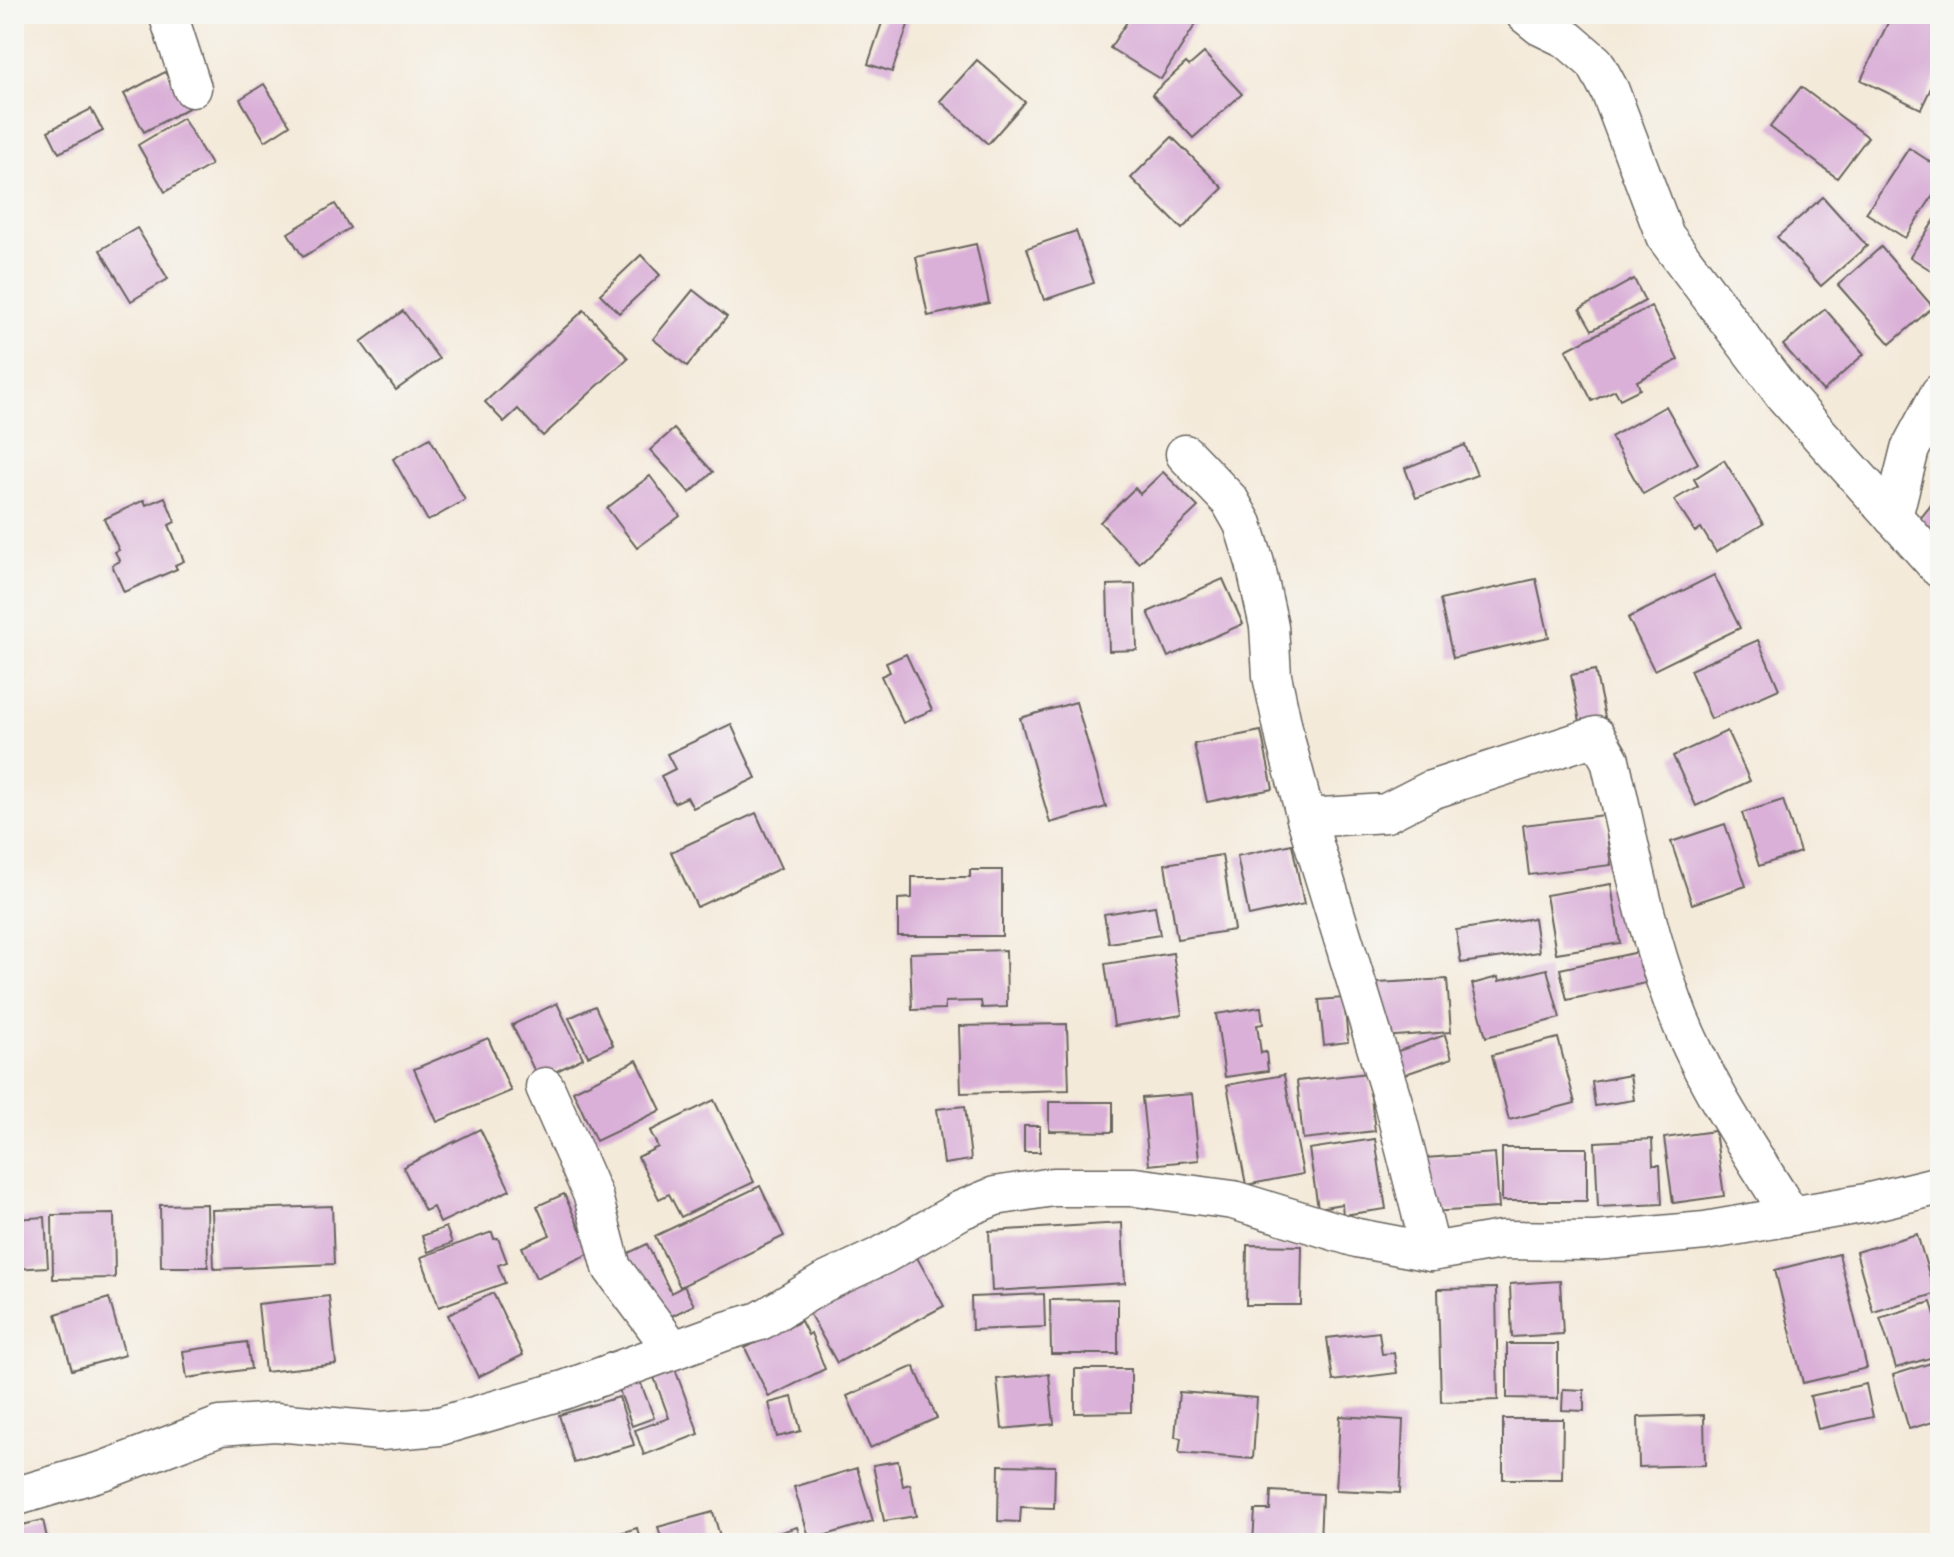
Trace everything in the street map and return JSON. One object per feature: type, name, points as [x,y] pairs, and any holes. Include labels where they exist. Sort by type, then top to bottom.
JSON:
[{"type":"street","points":[[168,14],[192,88]]},
{"type":"street","points":[[1525,14],[1540,26],[1567,39],[1595,63],[1610,91],[1665,236],[1785,396],[1940,569]]},
{"type":"street","points":[[1893,517],[1910,449],[1940,393]]},
{"type":"street","points":[[1185,454],[1230,501],[1243,524],[1269,626],[1272,676],[1306,818],[1393,1102],[1431,1252]]},
{"type":"street","points":[[1306,818],[1386,813],[1431,790],[1596,736],[1610,760],[1658,957],[1674,1005],[1715,1095],[1791,1216]]},
{"type":"street","points":[[545,1087],[593,1196],[612,1268],[673,1350]]},
{"type":"street","points":[[14,1497],[105,1470],[220,1426],[275,1422],[381,1431],[440,1426],[564,1390],[760,1321],[823,1283],[883,1255],[961,1210],[995,1196],[1053,1187],[1135,1187],[1233,1200],[1357,1238],[1431,1252],[1501,1240],[1595,1241],[1705,1231],[1866,1203],[1940,1185]]},
{"type":"building","points":[[885,14],[909,22],[892,72],[868,64]]},
{"type":"building","points":[[1132,14],[1202,14],[1161,79],[1110,48]]},
{"type":"building","points":[[1892,14],[1921,14],[1940,23],[1940,69],[1921,109],[1861,80]]},
{"type":"building","points":[[1204,53],[1242,94],[1193,138],[1152,94],[1186,63],[1189,66]]},
{"type":"building","points":[[977,60],[1025,102],[988,144],[940,101]]},
{"type":"building","points":[[165,72],[169,79],[174,76],[192,106],[144,132],[124,94]]},
{"type":"building","points":[[264,84],[290,125],[265,141],[240,99]]},
{"type":"building","points":[[1801,87],[1868,137],[1837,178],[1770,127]]},
{"type":"building","points":[[91,109],[103,131],[59,153],[48,131]]},
{"type":"building","points":[[183,118],[211,165],[165,192],[138,145]]},
{"type":"building","points":[[1172,137],[1223,188],[1182,229],[1131,178]]},
{"type":"building","points":[[1909,148],[1940,168],[1940,185],[1905,238],[1866,213]]},
{"type":"building","points":[[1823,197],[1867,246],[1821,286],[1777,237]]},
{"type":"building","points":[[335,204],[350,228],[303,257],[288,233]]},
{"type":"building","points":[[1940,212],[1940,276],[1910,257]]},
{"type":"building","points":[[137,228],[168,279],[131,301],[100,250]]},
{"type":"building","points":[[1076,231],[1094,283],[1044,300],[1027,248]]},
{"type":"building","points":[[976,244],[989,303],[928,316],[916,257]]},
{"type":"building","points":[[1881,247],[1933,307],[1890,344],[1838,285]]},
{"type":"building","points":[[641,255],[660,275],[619,313],[600,294]]},
{"type":"building","points":[[1634,279],[1645,301],[1592,330],[1580,309]]},
{"type":"building","points":[[693,290],[727,317],[687,366],[653,339]]},
{"type":"building","points":[[1651,306],[1678,360],[1637,381],[1640,389],[1620,399],[1615,390],[1592,401],[1566,350]]},
{"type":"building","points":[[1825,309],[1864,354],[1823,391],[1783,345]]},
{"type":"building","points":[[584,310],[628,358],[543,436],[518,409],[504,422],[485,402]]},
{"type":"building","points":[[403,311],[439,359],[396,390],[361,342]]},
{"type":"building","points":[[1666,406],[1698,463],[1643,494],[1611,437]]},
{"type":"building","points":[[674,429],[713,472],[690,493],[650,450]]},
{"type":"building","points":[[430,438],[465,500],[428,521],[393,459]]},
{"type":"building","points":[[1465,445],[1477,475],[1416,498],[1405,468]]},
{"type":"building","points":[[1724,460],[1763,524],[1716,552],[1701,528],[1695,532],[1674,500],[1698,486],[1694,479]]},
{"type":"building","points":[[1163,472],[1198,507],[1139,563],[1100,522],[1135,488],[1140,494]]},
{"type":"building","points":[[650,476],[680,516],[637,548],[607,508]]},
{"type":"building","points":[[1940,494],[1940,537],[1919,520]]},
{"type":"building","points":[[165,497],[175,522],[169,525],[184,561],[175,565],[177,569],[124,592],[112,565],[120,561],[115,552],[119,550],[104,519],[144,500],[146,505]]},
{"type":"building","points":[[1714,575],[1740,628],[1654,670],[1628,618]]},
{"type":"building","points":[[1223,579],[1243,624],[1168,657],[1148,612]]},
{"type":"building","points":[[1536,579],[1549,637],[1453,658],[1440,600]]},
{"type":"building","points":[[1135,584],[1137,650],[1109,651],[1107,585]]},
{"type":"building","points":[[1758,640],[1779,689],[1711,719],[1690,670]]},
{"type":"building","points":[[906,654],[932,710],[903,723],[881,676],[890,672],[886,663]]},
{"type":"building","points":[[1595,670],[1606,722],[1581,727],[1571,675]]},
{"type":"building","points":[[1076,702],[1106,807],[1050,823],[1020,718]]},
{"type":"building","points":[[731,724],[756,778],[693,808],[687,797],[674,803],[661,776],[675,769],[667,754]]},
{"type":"building","points":[[1261,731],[1273,789],[1207,802],[1194,744]]},
{"type":"building","points":[[1727,731],[1750,781],[1696,806],[1673,756]]},
{"type":"building","points":[[1783,800],[1800,852],[1759,866],[1742,813]]},
{"type":"building","points":[[756,813],[781,868],[697,907],[671,852]]},
{"type":"building","points":[[1604,815],[1611,865],[1529,875],[1523,825]]},
{"type":"building","points":[[1725,824],[1746,886],[1692,904],[1671,842]]},
{"type":"building","points":[[1292,844],[1304,904],[1249,916],[1237,856]]},
{"type":"building","points":[[1222,855],[1234,930],[1177,939],[1165,864]]},
{"type":"building","points":[[970,870],[1002,870],[1002,936],[898,936],[898,899],[912,898],[912,877],[970,877]]},
{"type":"building","points":[[1611,884],[1620,943],[1556,953],[1546,895]]},
{"type":"building","points":[[1155,906],[1160,935],[1109,943],[1104,914]]},
{"type":"building","points":[[1534,918],[1539,952],[1461,963],[1456,930]]},
{"type":"building","points":[[1006,950],[1007,1007],[982,1008],[981,1001],[945,1002],[945,1009],[912,1010],[910,953]]},
{"type":"building","points":[[1643,951],[1650,982],[1567,1000],[1560,969]]},
{"type":"building","points":[[1173,953],[1182,1015],[1114,1026],[1105,964]]},
{"type":"building","points":[[1547,969],[1560,1018],[1486,1037],[1472,984]]},
{"type":"building","points":[[1447,979],[1451,1032],[1382,1037],[1378,983]]},
{"type":"building","points":[[1344,998],[1348,1042],[1324,1045],[1319,1000]]},
{"type":"building","points":[[557,1003],[583,1058],[539,1080],[512,1025]]},
{"type":"building","points":[[595,1006],[613,1045],[588,1056],[569,1018]]},
{"type":"building","points":[[1261,1007],[1263,1024],[1257,1025],[1261,1053],[1266,1052],[1268,1071],[1225,1077],[1216,1014]]},
{"type":"building","points":[[1067,1024],[1069,1090],[961,1093],[959,1026]]},
{"type":"building","points":[[1445,1035],[1452,1058],[1397,1077],[1389,1054]]},
{"type":"building","points":[[488,1038],[511,1091],[437,1122],[414,1069]]},
{"type":"building","points":[[1558,1038],[1575,1103],[1509,1120],[1492,1055]]},
{"type":"building","points":[[637,1060],[661,1110],[596,1141],[573,1091]]},
{"type":"building","points":[[1368,1073],[1375,1131],[1303,1139],[1297,1081]]},
{"type":"building","points":[[1284,1075],[1303,1174],[1246,1185],[1227,1085]]},
{"type":"building","points":[[1630,1075],[1634,1100],[1595,1106],[1592,1082]]},
{"type":"building","points":[[1192,1094],[1199,1160],[1149,1165],[1142,1098]]},
{"type":"building","points":[[714,1100],[754,1182],[681,1217],[669,1194],[659,1199],[638,1157],[658,1147],[650,1131]]},
{"type":"building","points":[[1049,1102],[1113,1102],[1113,1132],[1049,1131]]},
{"type":"building","points":[[965,1106],[971,1160],[944,1164],[937,1109]]},
{"type":"building","points":[[1024,1126],[1040,1126],[1040,1152],[1024,1152]]},
{"type":"building","points":[[480,1129],[510,1190],[440,1223],[433,1207],[425,1211],[403,1167]]},
{"type":"building","points":[[1715,1131],[1724,1196],[1673,1203],[1664,1138]]},
{"type":"building","points":[[1375,1139],[1386,1209],[1343,1215],[1342,1204],[1318,1208],[1309,1149]]},
{"type":"building","points":[[1652,1139],[1653,1165],[1660,1165],[1662,1204],[1598,1207],[1595,1142]]},
{"type":"building","points":[[1502,1148],[1587,1148],[1587,1201],[1502,1201]]},
{"type":"building","points":[[1495,1153],[1499,1208],[1429,1212],[1425,1158]]},
{"type":"building","points":[[760,1186],[784,1236],[680,1287],[655,1236]]},
{"type":"building","points":[[564,1194],[591,1253],[536,1278],[522,1247],[550,1235],[537,1206]]},
{"type":"building","points":[[207,1204],[208,1267],[161,1267],[160,1205]]},
{"type":"building","points":[[1940,1205],[1940,1226],[1939,1226],[1934,1207]]},
{"type":"building","points":[[332,1206],[334,1264],[214,1269],[212,1210]]},
{"type":"building","points":[[114,1214],[115,1278],[53,1279],[52,1215]]},
{"type":"building","points":[[45,1217],[48,1267],[14,1269],[14,1219]]},
{"type":"building","points":[[1122,1223],[1125,1283],[992,1291],[989,1231]]},
{"type":"building","points":[[446,1227],[452,1243],[428,1252],[422,1236]]},
{"type":"building","points":[[492,1232],[494,1239],[498,1238],[507,1262],[498,1265],[505,1283],[439,1307],[421,1257]]},
{"type":"building","points":[[1917,1234],[1935,1294],[1873,1312],[1856,1252]]},
{"type":"building","points":[[647,1244],[671,1293],[684,1286],[694,1305],[651,1326],[618,1258]]},
{"type":"building","points":[[1247,1245],[1302,1246],[1301,1305],[1246,1305]]},
{"type":"building","points":[[915,1254],[944,1306],[837,1363],[808,1311]]},
{"type":"building","points":[[1839,1254],[1867,1368],[1803,1383],[1775,1270]]},
{"type":"building","points":[[1560,1281],[1563,1334],[1512,1337],[1510,1284]]},
{"type":"building","points":[[1496,1288],[1498,1400],[1441,1402],[1438,1289]]},
{"type":"building","points":[[493,1293],[523,1355],[478,1377],[448,1315]]},
{"type":"building","points":[[1044,1294],[1045,1327],[972,1330],[971,1297]]},
{"type":"building","points":[[329,1296],[336,1364],[265,1372],[258,1304]]},
{"type":"building","points":[[109,1298],[125,1355],[72,1370],[56,1314]]},
{"type":"building","points":[[1118,1299],[1118,1354],[1051,1354],[1050,1300]]},
{"type":"building","points":[[1931,1302],[1940,1331],[1940,1355],[1896,1368],[1880,1318]]},
{"type":"building","points":[[801,1321],[808,1335],[811,1333],[825,1369],[769,1397],[745,1348]]},
{"type":"building","points":[[1379,1332],[1382,1354],[1394,1353],[1397,1373],[1333,1381],[1327,1338]]},
{"type":"building","points":[[247,1342],[251,1369],[187,1378],[183,1351]]},
{"type":"building","points":[[1507,1344],[1558,1344],[1558,1399],[1507,1398]]},
{"type":"building","points":[[1940,1360],[1940,1420],[1909,1429],[1893,1375]]},
{"type":"building","points":[[672,1361],[699,1434],[644,1455],[635,1430],[669,1418],[651,1369]]},
{"type":"building","points":[[914,1366],[937,1418],[870,1448],[847,1396]]},
{"type":"building","points":[[1075,1369],[1131,1369],[1131,1412],[1075,1413]]},
{"type":"building","points":[[637,1373],[654,1418],[632,1426],[616,1381]]},
{"type":"building","points":[[1049,1374],[1054,1424],[1002,1429],[997,1379]]},
{"type":"building","points":[[1866,1384],[1873,1417],[1818,1429],[1810,1396]]},
{"type":"building","points":[[1563,1389],[1584,1390],[1584,1411],[1562,1410]]},
{"type":"building","points":[[1179,1392],[1257,1398],[1253,1459],[1179,1453],[1181,1438],[1175,1437]]},
{"type":"building","points":[[619,1397],[634,1445],[574,1463],[559,1415]]},
{"type":"building","points":[[792,1397],[801,1431],[777,1437],[769,1403]]},
{"type":"building","points":[[1704,1415],[1705,1465],[1639,1467],[1638,1417]]},
{"type":"building","points":[[1340,1416],[1403,1420],[1400,1493],[1336,1490]]},
{"type":"building","points":[[1503,1419],[1563,1419],[1562,1479],[1503,1479]]},
{"type":"building","points":[[898,1461],[903,1486],[910,1484],[916,1516],[884,1521],[873,1465]]},
{"type":"building","points":[[999,1465],[1055,1466],[1054,1508],[1021,1507],[1020,1522],[998,1521]]},
{"type":"building","points":[[857,1468],[873,1521],[810,1540],[794,1487]]},
{"type":"building","points":[[1271,1491],[1322,1494],[1320,1543],[1253,1543],[1255,1510],[1270,1510]]},
{"type":"building","points":[[713,1512],[722,1543],[663,1543],[658,1527]]},
{"type":"building","points":[[43,1520],[48,1543],[14,1543],[14,1527]]},
{"type":"building","points":[[797,1527],[802,1543],[748,1543],[748,1542]]},
{"type":"building","points":[[637,1528],[641,1543],[589,1543],[589,1542]]},
{"type":"building","points":[[1684,1538],[1704,1541],[1683,1543]]}]
